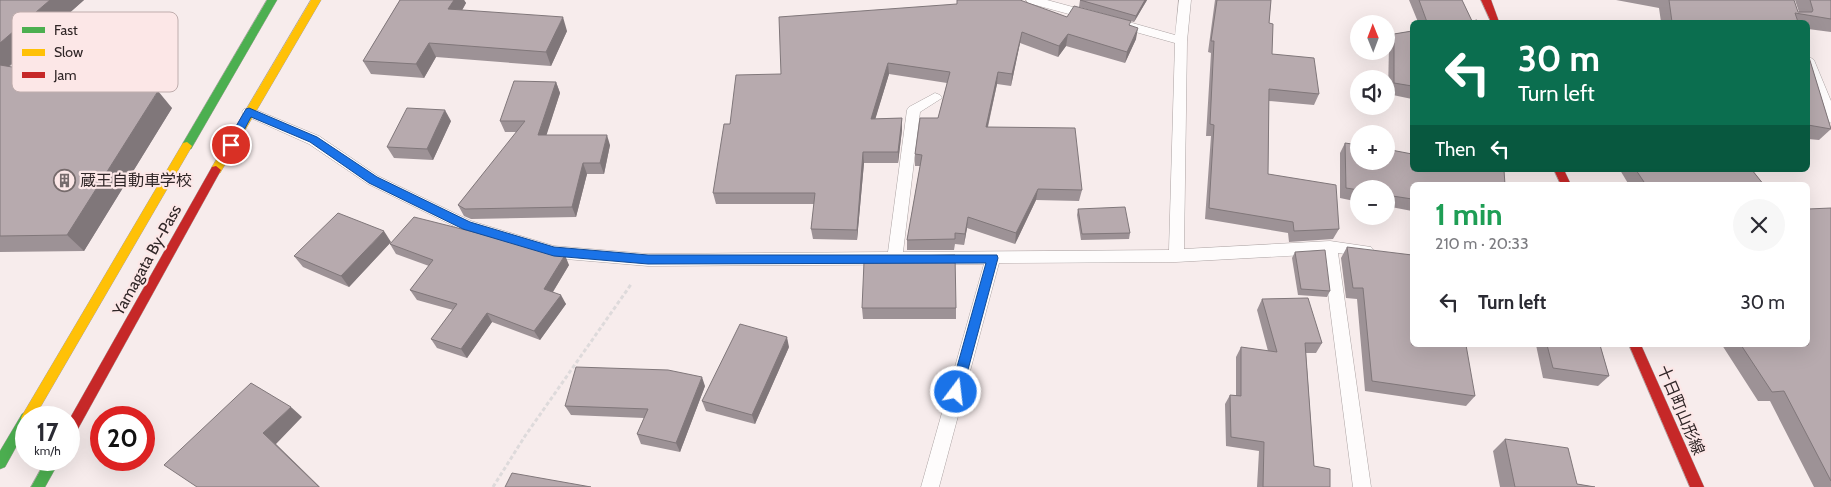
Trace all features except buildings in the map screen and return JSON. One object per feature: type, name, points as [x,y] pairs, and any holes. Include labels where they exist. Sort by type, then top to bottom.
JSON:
[{"type":"main road","name":"Yamagata By-Pass","points":[[33,406],[272,0]]},
{"type":"main road","name":"Yamagata By-Pass","points":[[80,412],[249,112],[316,0]]},
{"type":"main road","points":[[1486,0],[1494,20]]},
{"type":"main road","name":"十日町山形線","points":[[1636,347],[1697,487]]},
{"type":"main road","name":"Yamagata By-Pass","points":[[0,463],[15,437]]},
{"type":"main road","points":[[38,487],[47,471]]},
{"type":"lane","points":[[1032,0],[1181,40]]},
{"type":"lane","points":[[1176,256],[1181,40],[1185,0]]},
{"type":"lane","points":[[1810,65],[1831,118]]},
{"type":"lane","points":[[896,259],[914,110],[935,98]]},
{"type":"lane","points":[[249,112],[314,140],[373,180],[467,226],[554,252],[648,260],[1176,256],[1330,247],[1385,253]]},
{"type":"lane","points":[[1330,247],[1362,487]]},
{"type":"lane","points":[[930,487],[993,258]]},
{"type":"path","points":[[493,487],[525,436],[648,260]]},
{"type":"traffic: fast","points":[[187,146],[272,0]]},
{"type":"traffic: fast","points":[[0,463],[15,437]]},
{"type":"traffic: fast","points":[[38,487],[47,471]]},
{"type":"traffic: slow","points":[[216,170],[316,0]]},
{"type":"traffic: slow","points":[[34,406],[187,146]]},
{"type":"traffic: jam","points":[[1486,0],[1494,20]]},
{"type":"traffic: jam","points":[[80,412],[216,170]]},
{"type":"traffic: jam","points":[[1560,172],[1565,182]]},
{"type":"traffic: jam","points":[[1636,347],[1697,487]]},
{"type":"place","name":"蔵王自動車学校","points":[[64,180]]},
{"type":"route","points":[[231,145],[249,112],[314,140],[373,180],[467,226],[554,252],[648,260],[993,258],[956,392]]}]
